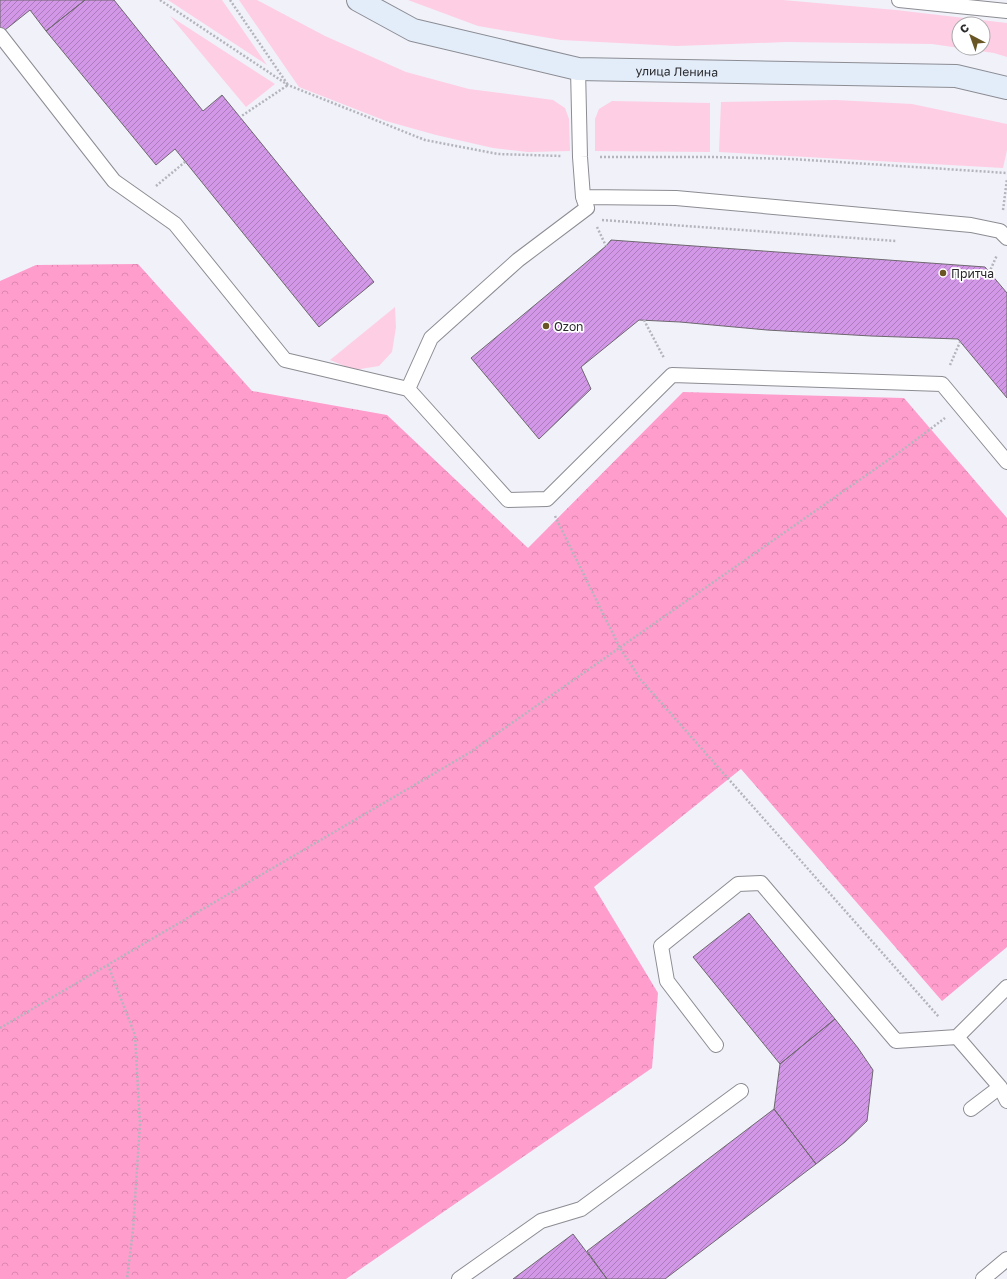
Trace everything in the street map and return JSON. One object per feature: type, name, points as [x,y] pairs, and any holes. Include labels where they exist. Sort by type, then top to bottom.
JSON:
[{"type":"main road","name":"улица Ленина","points":[[358,0],[413,30],[578,69],[956,76],[1007,88]]},
{"type":"lane","points":[[900,0],[1007,11]]},
{"type":"lane","points":[[0,35],[114,182],[175,224],[285,360],[408,389],[508,500],[546,499],[672,375],[942,384],[1007,462]]},
{"type":"lane","points":[[408,389],[431,338],[518,260],[587,208],[583,197],[580,157],[578,69]]},
{"type":"lane","points":[[583,197],[676,198],[971,225],[1000,231],[1007,238]]},
{"type":"lane","points":[[716,1045],[667,981],[661,946],[738,884],[762,883],[896,1041],[957,1037],[1007,987]]},
{"type":"lane","points":[[957,1037],[1000,1087],[1007,1101]]},
{"type":"lane","points":[[971,1109],[1000,1087]]},
{"type":"lane","points":[[459,1279],[541,1222],[581,1209],[741,1091]]},
{"type":"lane","points":[[983,1279],[1007,1259]]},
{"type":"path","points":[[230,0],[288,85],[240,117]]},
{"type":"path","points":[[140,199],[185,162]]},
{"type":"path","points":[[601,220],[898,241]]},
{"type":"path","points":[[644,320],[672,375]]},
{"type":"path","points":[[942,384],[960,342]]},
{"type":"path","points":[[0,1028],[469,754],[901,451],[960,406]]},
{"type":"path","points":[[546,499],[620,648],[641,680],[957,1037]]},
{"type":"path","points":[[108,965],[135,1035],[140,1124],[133,1230],[128,1279]]},
{"type":"shaded area","points":[[168,0],[222,0],[267,65]]},
{"type":"shaded area","points":[[239,0],[257,0],[325,36],[406,72],[469,89],[553,100],[565,108],[569,119],[570,151],[528,152],[493,148],[436,135],[386,121],[299,87]]},
{"type":"shaded area","points":[[408,0],[783,0],[951,16],[951,47],[932,44],[786,42],[677,46],[561,40],[478,26]]},
{"type":"shaded area","points":[[170,16],[275,84],[246,107]]},
{"type":"shaded area","points":[[991,21],[1007,23],[1007,57],[991,53]]},
{"type":"shaded area","points":[[836,100],[912,104],[1007,124],[1007,150],[1003,168],[719,152],[721,102]]},
{"type":"shaded area","points":[[612,101],[710,103],[710,152],[595,151],[595,119],[599,109]]},
{"type":"shaded area","points":[[395,307],[396,327],[392,352],[379,366],[354,370],[330,360]]},
{"type":"green space","points":[[138,264],[252,391],[387,415],[528,548],[683,392],[904,398],[1007,518],[1007,947],[942,1001],[741,769],[594,887],[658,993],[652,1068],[346,1279],[0,1279],[0,281],[36,265]]},
{"type":"building","points":[[0,0],[85,0],[46,31],[30,10],[0,34]]},
{"type":"building","points":[[85,0],[114,0],[203,111],[222,95],[374,282],[319,327],[175,149],[156,165],[46,31]]},
{"type":"building","points":[[611,240],[985,267],[1007,293],[1007,398],[958,339],[767,330],[639,320],[581,367],[591,389],[539,439],[471,358],[606,246]]},
{"type":"building","points":[[749,913],[835,1019],[780,1064],[693,957]]},
{"type":"building","points":[[835,1019],[873,1070],[867,1121],[845,1142],[816,1164],[774,1109],[780,1064]]},
{"type":"building","points":[[774,1109],[816,1164],[665,1279],[607,1279],[587,1251]]},
{"type":"building","points":[[573,1234],[607,1279],[513,1279]]},
{"type":"place","name":"Притча","points":[[943,273]]},
{"type":"place","name":"Ozon","points":[[546,326]]}]
